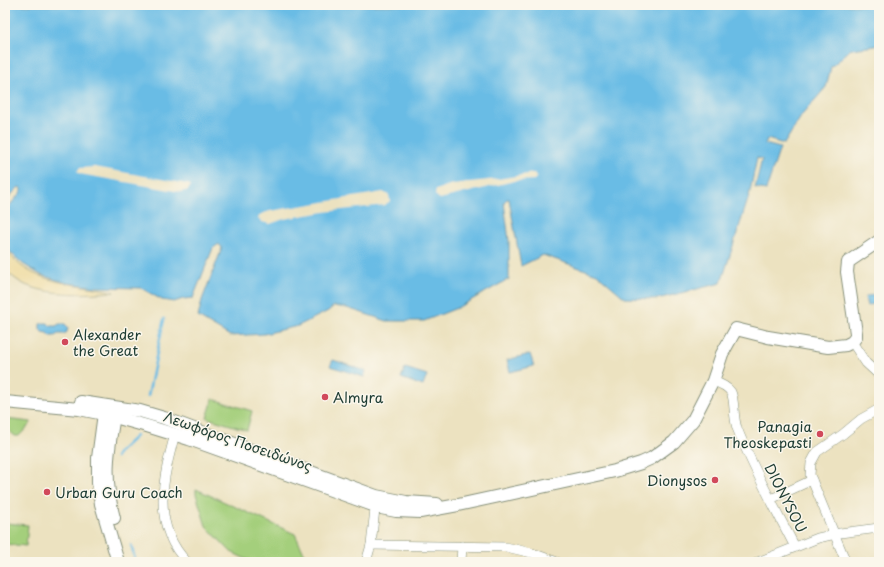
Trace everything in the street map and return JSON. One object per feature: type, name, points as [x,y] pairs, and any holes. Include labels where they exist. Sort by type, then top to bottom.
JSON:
[{"type":"main road","points":[[852,342],[856,333],[847,272],[848,262],[879,241]]},
{"type":"main road","name":"Λεωφόρος Ποσειδώνος","points":[[5,402],[79,409],[140,411],[164,418],[379,502],[396,511],[420,512],[605,474],[641,463],[661,452],[684,431],[693,420],[713,380],[722,354],[736,329],[768,337],[828,347],[852,342]]},
{"type":"main road","name":"Λεωφόρος Ποσειδώνος","points":[[5,395],[110,411],[379,502]]},
{"type":"main road","points":[[110,411],[98,458],[98,483],[101,504],[118,562]]},
{"type":"main road","points":[[110,411],[107,459],[108,490],[116,527],[126,562]]},
{"type":"street","points":[[852,342],[866,363],[879,375]]},
{"type":"street","name":"DIONYSOU","points":[[713,380],[728,388],[731,392],[734,416],[738,428],[754,466],[795,547]]},
{"type":"street","points":[[846,562],[810,475],[811,463],[817,452],[843,434],[861,419],[879,409]]},
{"type":"street","points":[[175,434],[164,478],[163,513],[170,536],[177,549],[187,562]]},
{"type":"street","points":[[771,499],[812,480]]},
{"type":"street","points":[[366,562],[371,545],[379,502]]},
{"type":"street","points":[[758,562],[818,538],[844,532],[879,528]]},
{"type":"street","points":[[371,545],[506,547],[532,553],[557,562]]},
{"type":"street","points":[[461,562],[462,546]]},
{"type":"green space","points":[[213,399],[252,411],[247,430],[207,418]]},
{"type":"green space","points":[[5,419],[31,423],[19,436],[15,436],[5,427]]},
{"type":"green space","points":[[196,489],[295,534],[308,562],[252,562],[231,552],[206,526],[196,494]]},
{"type":"green space","points":[[5,523],[28,525],[26,546],[5,544]]},
{"type":"sand","points":[[5,247],[14,260],[39,276],[69,284],[114,292],[81,294],[60,293],[28,286],[5,271]]},
{"type":"water","points":[[5,5],[879,5],[879,44],[875,46],[851,49],[831,67],[826,87],[802,115],[784,144],[767,139],[765,144],[780,148],[766,190],[755,188],[762,159],[757,158],[749,196],[721,283],[657,299],[625,298],[597,274],[543,255],[521,266],[509,199],[507,199],[504,202],[509,241],[509,279],[457,308],[424,321],[387,321],[347,308],[334,306],[328,311],[298,326],[264,334],[230,336],[198,317],[202,300],[222,248],[219,244],[213,248],[193,298],[174,302],[162,300],[141,288],[98,287],[67,283],[41,275],[23,264],[11,253],[5,243],[5,211],[21,192],[21,188],[19,187],[5,201]]},
{"type":"water","points":[[878,293],[879,302],[867,306],[865,297]]},
{"type":"water","points":[[48,323],[50,326],[65,324],[68,327],[67,332],[64,334],[50,336],[47,333],[42,332],[40,329],[40,324]]},
{"type":"water","points":[[530,354],[534,366],[510,372],[507,360]]},
{"type":"water","points":[[333,360],[366,371],[364,377],[330,366]]},
{"type":"water","points":[[405,368],[427,375],[423,386],[401,378]]},
{"type":"pier","points":[[95,167],[191,185],[188,190],[181,192],[80,174],[77,171],[80,168]]},
{"type":"pier","points":[[534,173],[538,177],[534,180],[514,181],[440,199],[435,195],[436,190],[452,184]]},
{"type":"pier","points":[[383,192],[389,195],[390,201],[385,205],[324,212],[284,219],[270,224],[262,222],[258,218],[261,214],[270,211]]},
{"type":"waterway","points":[[148,396],[164,319]]},
{"type":"waterway","points":[[116,457],[119,452],[136,436]]},
{"type":"waterway","points":[[131,545],[136,562]]},
{"type":"place","name":"Alexander the Great","points":[[65,342]]},
{"type":"place","name":"Almyra","points":[[325,397]]},
{"type":"place","name":"Panagia Theoskepasti","points":[[820,434]]},
{"type":"place","name":"Dionysos","points":[[715,480]]},
{"type":"place","name":"Urban Guru Coach","points":[[47,492]]}]
